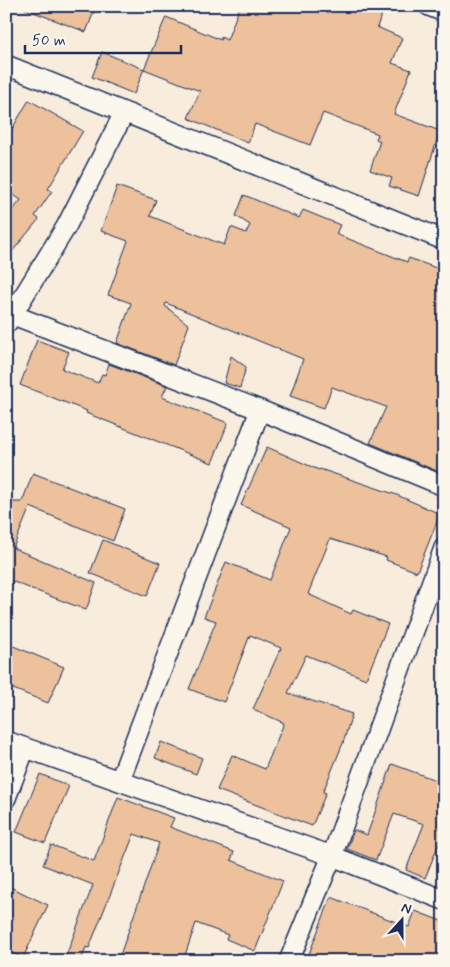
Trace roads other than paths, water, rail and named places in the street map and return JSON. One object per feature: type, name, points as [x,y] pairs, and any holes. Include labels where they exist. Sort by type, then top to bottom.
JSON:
[{"type":"street","points":[[429,6],[444,12]]},
{"type":"street","points":[[6,65],[444,240]]},
{"type":"street","points":[[124,113],[66,227],[10,320],[260,410],[444,486]]},
{"type":"street","points":[[120,780],[260,410]]},
{"type":"street","points":[[289,961],[332,856],[444,548]]},
{"type":"street","points":[[6,741],[332,856],[444,900]]},
{"type":"street","points":[[6,798],[25,748]]}]
